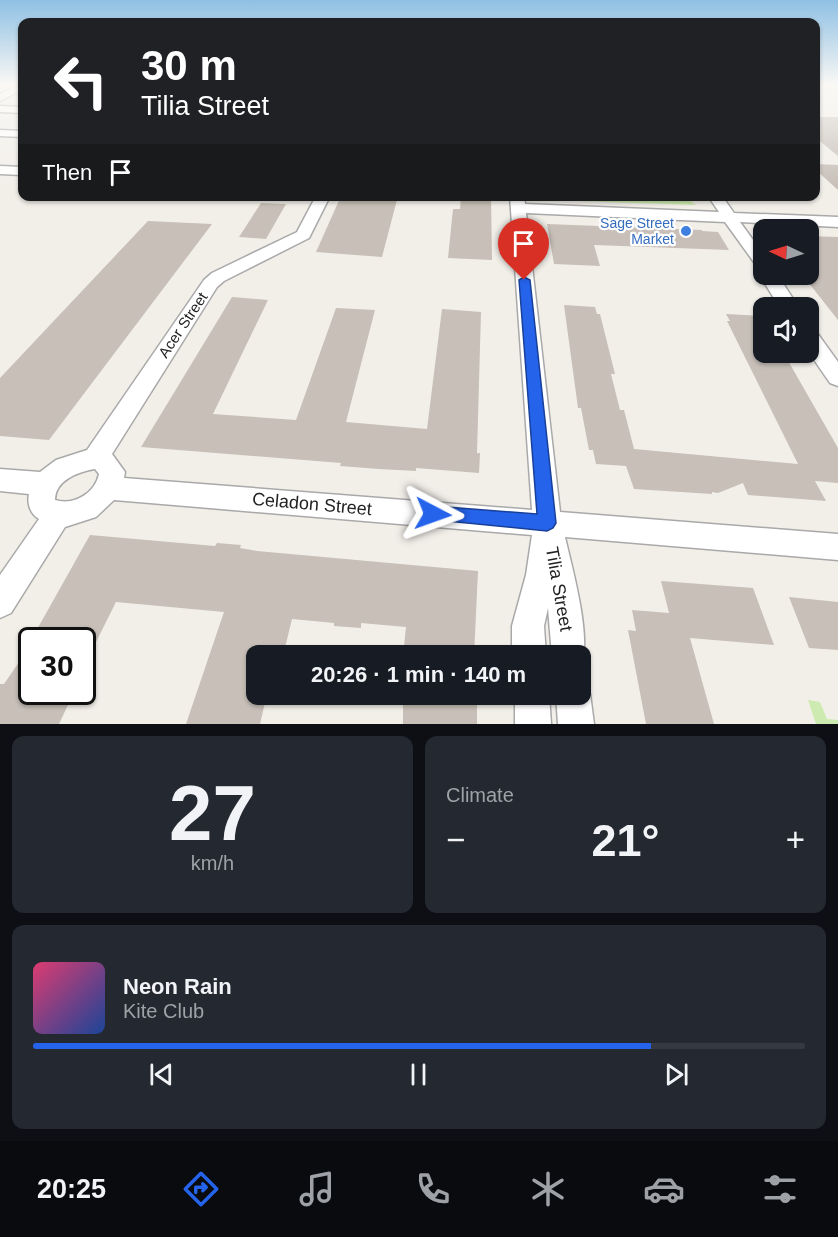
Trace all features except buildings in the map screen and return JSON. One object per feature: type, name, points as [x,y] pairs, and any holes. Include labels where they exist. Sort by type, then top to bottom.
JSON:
[{"type":"street","points":[[0,133],[18,134]]},
{"type":"street","points":[[0,140],[18,141]]},
{"type":"street","name":"Acer Street","points":[[95,459],[210,284],[218,277],[303,235],[320,201]]},
{"type":"street","points":[[718,201],[753,252]]},
{"type":"street","points":[[517,202],[728,217],[838,222]]},
{"type":"street","name":"Tilia Street","points":[[517,202],[547,523],[562,588],[568,645]]},
{"type":"street","points":[[819,351],[838,378]]},
{"type":"street","points":[[95,459],[103,461],[112,472],[109,488],[100,499],[72,514],[57,515],[43,507],[40,501],[46,484],[63,468],[95,459]]},
{"type":"street","points":[[0,480],[46,484]]},
{"type":"street","name":"Celadon Street","points":[[109,488],[838,547]]},
{"type":"street","points":[[0,602],[57,515]]},
{"type":"street","name":"Tilia Street","points":[[529,645],[528,626],[541,575],[547,523]]},
{"type":"street","points":[[532,705],[533,724]]},
{"type":"street","points":[[574,705],[576,724]]},
{"type":"green space","points":[[576,201],[690,201],[696,205]]},
{"type":"green space","points":[[808,700],[820,702],[827,719],[838,720],[838,724],[816,724]]},
{"type":"place","name":"Sage Street Market","points":[[686,231]]},
{"type":"route","points":[[433,514],[547,523],[524,280]]}]
